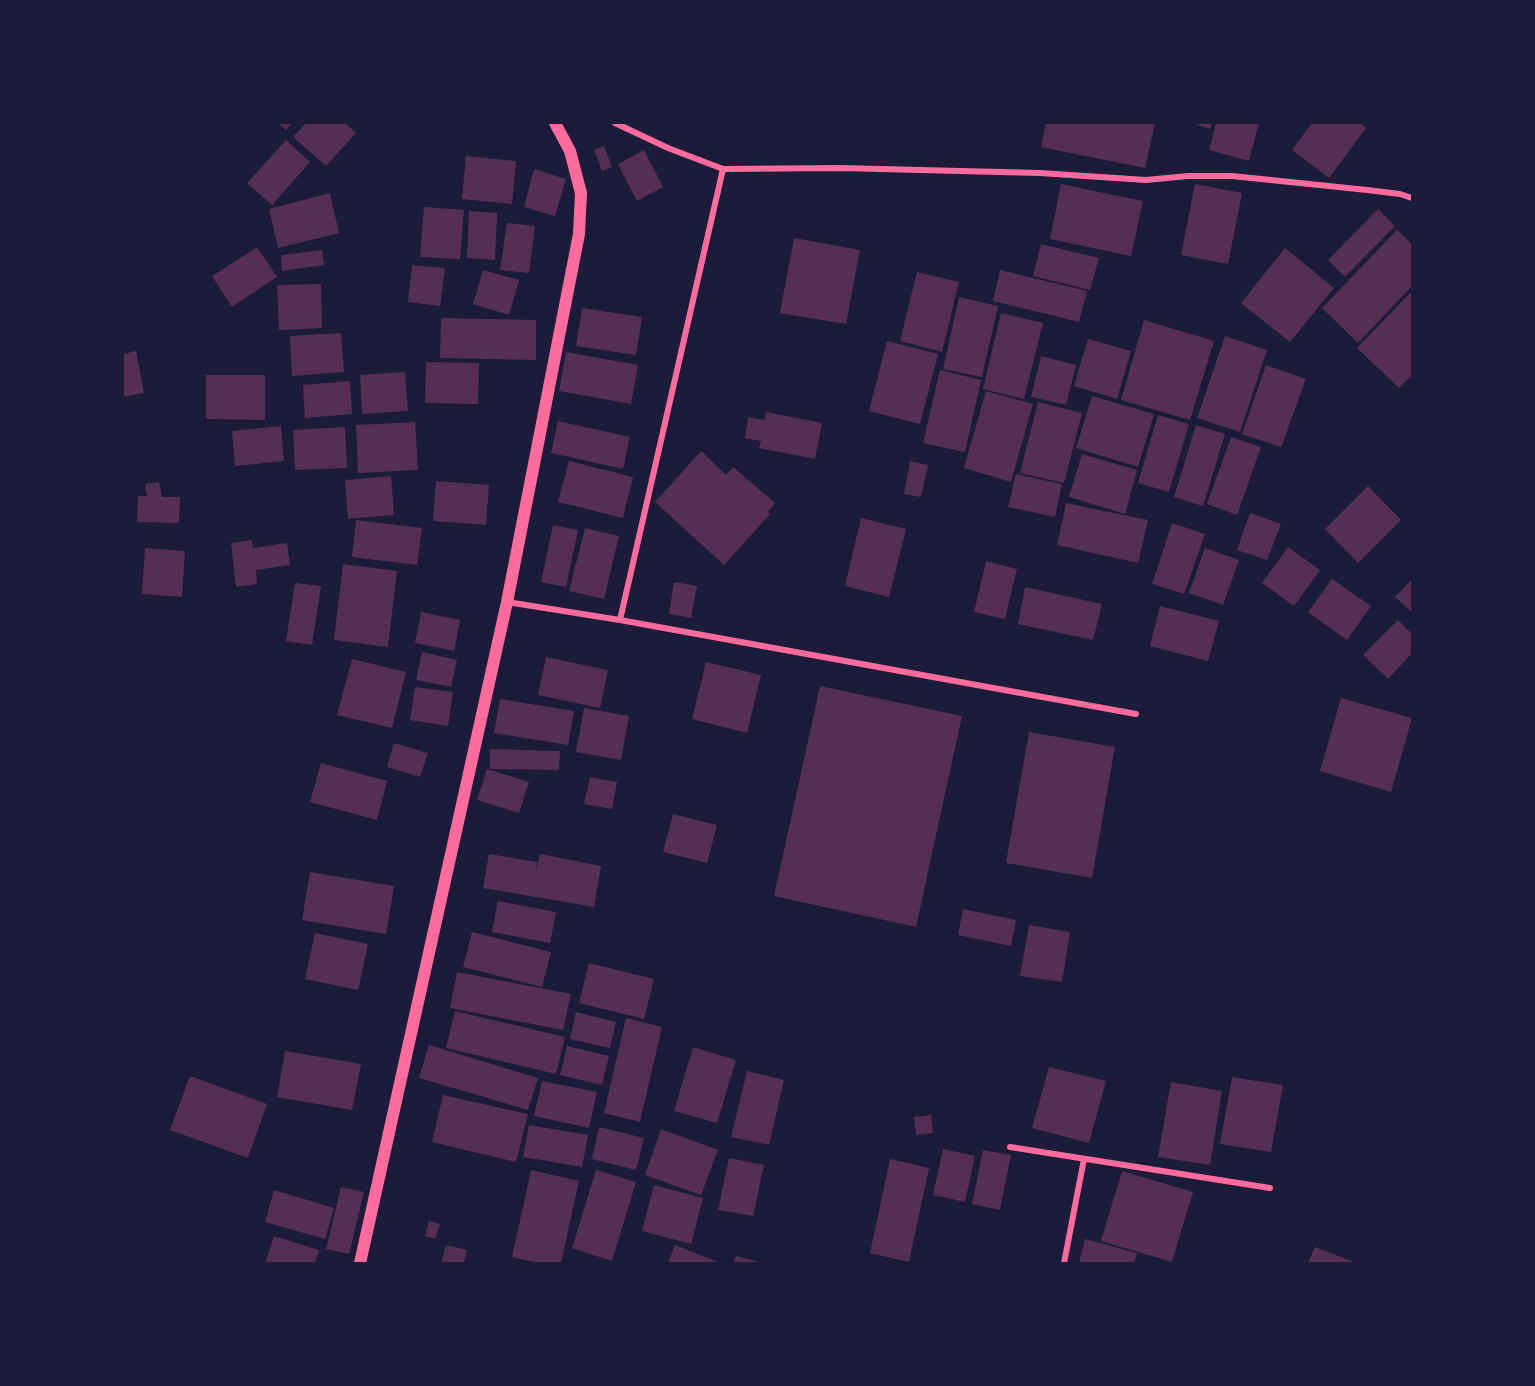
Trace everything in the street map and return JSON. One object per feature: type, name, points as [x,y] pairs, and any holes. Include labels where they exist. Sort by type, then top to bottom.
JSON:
[{"type":"main road","points":[[360,1263],[507,602],[579,234],[581,193],[570,151],[555,123]]},
{"type":"street","points":[[615,123],[668,148],[723,169],[841,168],[1040,173],[1146,180],[1188,176],[1232,176],[1400,194],[1412,198]]},
{"type":"street","points":[[620,620],[723,169]]},
{"type":"street","points":[[507,602],[620,620],[1136,714]]},
{"type":"street","points":[[1010,1147],[1270,1188]]},
{"type":"street","points":[[1064,1263],[1084,1160]]},
{"type":"building","points":[[278,123],[292,123],[286,130]]},
{"type":"building","points":[[306,123],[345,123],[356,133],[326,166],[293,137]]},
{"type":"building","points":[[1046,123],[1155,123],[1145,168],[1041,147]]},
{"type":"building","points":[[1192,123],[1212,123],[1210,129]]},
{"type":"building","points":[[1216,123],[1259,123],[1249,161],[1209,150]]},
{"type":"building","points":[[1312,123],[1360,123],[1366,128],[1329,178],[1292,150]]},
{"type":"building","points":[[286,140],[310,162],[272,205],[247,183]]},
{"type":"building","points":[[604,146],[612,167],[602,171],[594,150]]},
{"type":"building","points":[[644,150],[663,187],[637,201],[618,164]]},
{"type":"building","points":[[466,156],[516,161],[512,204],[462,199]]},
{"type":"building","points":[[534,169],[566,179],[555,216],[524,207]]},
{"type":"building","points":[[1061,184],[1143,201],[1131,256],[1050,239]]},
{"type":"building","points":[[1195,184],[1242,193],[1228,264],[1181,255]]},
{"type":"building","points":[[330,193],[339,233],[278,248],[269,209]]},
{"type":"building","points":[[424,207],[464,210],[460,259],[420,257]]},
{"type":"building","points":[[1378,209],[1395,226],[1345,277],[1328,260]]},
{"type":"building","points":[[469,211],[497,213],[495,260],[467,258]]},
{"type":"building","points":[[507,223],[535,226],[529,273],[500,270]]},
{"type":"building","points":[[1397,230],[1412,244],[1412,286],[1358,343],[1322,308]]},
{"type":"building","points":[[794,238],[860,250],[846,324],[780,313]]},
{"type":"building","points":[[1041,244],[1099,258],[1090,290],[1033,276]]},
{"type":"building","points":[[257,247],[277,277],[232,307],[212,276]]},
{"type":"building","points":[[1285,248],[1334,288],[1290,342],[1241,303]]},
{"type":"building","points":[[322,250],[324,265],[282,271],[281,255]]},
{"type":"building","points":[[412,265],[445,268],[440,306],[408,302]]},
{"type":"building","points":[[483,270],[519,280],[509,315],[473,304]]},
{"type":"building","points":[[1000,270],[1087,291],[1079,322],[993,301]]},
{"type":"building","points":[[917,272],[959,282],[942,352],[900,341]]},
{"type":"building","points":[[321,284],[322,328],[279,330],[277,285]]},
{"type":"building","points":[[1412,291],[1412,375],[1399,388],[1357,348]]},
{"type":"building","points":[[959,297],[998,306],[982,377],[943,369]]},
{"type":"building","points":[[582,308],[642,317],[636,355],[576,346]]},
{"type":"building","points":[[1001,313],[1043,323],[1024,399],[983,389]]},
{"type":"building","points":[[441,318],[536,320],[536,360],[440,358]]},
{"type":"building","points":[[1144,320],[1214,341],[1190,420],[1121,400]]},
{"type":"building","points":[[341,333],[344,372],[292,376],[290,336]]},
{"type":"building","points":[[1225,336],[1267,350],[1240,432],[1197,418]]},
{"type":"building","points":[[1088,339],[1131,351],[1117,399],[1074,386]]},
{"type":"building","points":[[887,341],[938,354],[920,424],[869,411]]},
{"type":"building","points":[[136,351],[144,393],[123,397],[123,354]]},
{"type":"building","points":[[566,352],[638,365],[631,404],[559,391]]},
{"type":"building","points":[[1041,356],[1076,365],[1066,405],[1031,397]]},
{"type":"building","points":[[426,362],[479,363],[478,404],[425,403]]},
{"type":"building","points":[[1266,365],[1306,379],[1281,447],[1242,434]]},
{"type":"building","points":[[940,370],[981,380],[965,452],[923,443]]},
{"type":"building","points":[[405,372],[408,411],[362,414],[360,375]]},
{"type":"building","points":[[206,375],[265,375],[265,420],[206,419]]},
{"type":"building","points":[[350,381],[352,414],[305,418],[303,385]]},
{"type":"building","points":[[986,391],[1033,404],[1011,482],[964,468]]},
{"type":"building","points":[[1092,396],[1154,414],[1138,467],[1076,448]]},
{"type":"building","points":[[1038,402],[1082,413],[1064,483],[1020,473]]},
{"type":"building","points":[[766,412],[822,423],[815,459],[759,448],[761,441],[745,438],[748,417],[765,420]]},
{"type":"building","points":[[1158,415],[1189,424],[1169,492],[1138,483]]},
{"type":"building","points":[[558,421],[630,437],[623,469],[551,453]]},
{"type":"building","points":[[415,422],[418,470],[358,473],[356,425]]},
{"type":"building","points":[[1196,425],[1225,434],[1203,506],[1174,497]]},
{"type":"building","points":[[281,426],[284,461],[235,466],[232,431]]},
{"type":"building","points":[[345,427],[347,468],[295,470],[293,430]]},
{"type":"building","points":[[1231,437],[1261,447],[1237,515],[1207,504]]},
{"type":"building","points":[[701,451],[726,475],[733,467],[775,503],[768,512],[770,514],[724,565],[655,502]]},
{"type":"building","points":[[1082,454],[1137,470],[1125,514],[1069,497]]},
{"type":"building","points":[[569,461],[633,477],[623,518],[558,502]]},
{"type":"building","points":[[910,461],[928,465],[921,497],[904,494]]},
{"type":"building","points":[[1016,474],[1062,484],[1055,517],[1008,507]]},
{"type":"building","points":[[391,476],[394,515],[348,519],[345,480]]},
{"type":"building","points":[[436,481],[489,485],[486,525],[433,521]]},
{"type":"building","points":[[159,482],[162,497],[180,497],[179,523],[137,522],[138,496],[147,496],[145,484]]},
{"type":"building","points":[[1368,486],[1401,520],[1358,563],[1325,529]]},
{"type":"building","points":[[1066,503],[1148,520],[1138,563],[1057,545]]},
{"type":"building","points":[[1250,513],[1281,524],[1267,560],[1237,550]]},
{"type":"building","points":[[861,518],[906,529],[889,597],[845,586]]},
{"type":"building","points":[[356,520],[422,528],[417,565],[352,557]]},
{"type":"building","points":[[1172,523],[1205,534],[1184,594],[1152,584]]},
{"type":"building","points":[[553,525],[578,530],[566,587],[541,582]]},
{"type":"building","points":[[585,528],[619,536],[604,599],[569,591]]},
{"type":"building","points":[[252,540],[253,548],[287,543],[290,565],[256,570],[257,584],[236,587],[231,543]]},
{"type":"building","points":[[1288,547],[1320,570],[1294,606],[1262,583]]},
{"type":"building","points":[[145,548],[185,551],[182,597],[142,594]]},
{"type":"building","points":[[1205,548],[1239,560],[1223,605],[1189,593]]},
{"type":"building","points":[[986,561],[1017,569],[1005,619],[974,612]]},
{"type":"building","points":[[343,564],[397,571],[388,647],[334,640]]},
{"type":"building","points":[[1332,579],[1371,606],[1347,640],[1308,612]]},
{"type":"building","points":[[1412,579],[1412,612],[1395,597]]},
{"type":"building","points":[[674,582],[697,586],[691,618],[669,614]]},
{"type":"building","points":[[295,583],[321,586],[312,645],[286,641]]},
{"type":"building","points":[[1025,587],[1102,604],[1093,640],[1018,624]]},
{"type":"building","points":[[1160,606],[1219,621],[1208,661],[1150,646]]},
{"type":"building","points":[[421,612],[460,620],[454,651],[415,643]]},
{"type":"building","points":[[1398,620],[1412,634],[1412,653],[1388,679],[1363,655]]},
{"type":"building","points":[[422,652],[457,660],[451,687],[416,680]]},
{"type":"building","points":[[546,657],[608,670],[600,708],[538,695]]},
{"type":"building","points":[[352,659],[406,672],[392,728],[337,715]]},
{"type":"building","points":[[706,662],[761,675],[747,733],[692,719]]},
{"type":"building","points":[[820,686],[962,716],[916,927],[774,896]]},
{"type":"building","points":[[415,687],[453,692],[448,726],[410,720]]},
{"type":"building","points":[[1341,698],[1412,718],[1391,792],[1320,771]]},
{"type":"building","points":[[500,699],[574,711],[568,745],[494,733]]},
{"type":"building","points":[[584,708],[629,716],[621,760],[576,752]]},
{"type":"building","points":[[1029,732],[1115,747],[1092,878],[1006,863]]},
{"type":"building","points":[[394,743],[428,753],[420,777],[387,767]]},
{"type":"building","points":[[490,749],[560,751],[559,770],[490,769]]},
{"type":"building","points":[[321,763],[387,781],[377,820],[310,802]]},
{"type":"building","points":[[487,769],[529,782],[519,813],[477,800]]},
{"type":"building","points":[[590,777],[617,782],[612,809],[584,804]]},
{"type":"building","points":[[673,814],[717,825],[707,863],[663,852]]},
{"type":"building","points":[[489,854],[537,862],[536,872],[540,854],[601,866],[594,907],[483,888]]},
{"type":"building","points":[[310,872],[394,886],[386,934],[302,920]]},
{"type":"building","points":[[498,901],[556,912],[550,943],[492,932]]},
{"type":"building","points":[[963,909],[1016,920],[1011,946],[958,935]]},
{"type":"building","points":[[1029,925],[1070,932],[1062,982],[1020,976]]},
{"type":"building","points":[[472,932],[551,952],[542,987],[463,967]]},
{"type":"building","points":[[315,933],[368,944],[358,990],[305,979]]},
{"type":"building","points":[[589,963],[654,979],[644,1019],[579,1003]]},
{"type":"building","points":[[457,972],[571,994],[563,1030],[450,1008]]},
{"type":"building","points":[[455,1011],[565,1037],[556,1074],[446,1048]]},
{"type":"building","points":[[576,1012],[616,1022],[610,1048],[570,1039]]},
{"type":"building","points":[[626,1018],[662,1027],[640,1122],[604,1113]]},
{"type":"building","points":[[429,1045],[538,1078],[528,1110],[419,1078]]},
{"type":"building","points":[[567,1046],[609,1056],[602,1085],[560,1075]]},
{"type":"building","points":[[693,1047],[736,1060],[717,1123],[674,1111]]},
{"type":"building","points":[[285,1051],[361,1064],[352,1110],[277,1097]]},
{"type":"building","points":[[1049,1067],[1106,1081],[1089,1143],[1032,1128]]},
{"type":"building","points":[[747,1071],[784,1080],[769,1145],[731,1137]]},
{"type":"building","points":[[190,1076],[267,1104],[248,1158],[170,1130]]},
{"type":"building","points":[[1232,1077],[1283,1085],[1271,1152],[1220,1144]]},
{"type":"building","points":[[542,1081],[597,1092],[589,1128],[534,1116]]},
{"type":"building","points":[[1171,1082],[1222,1091],[1210,1165],[1158,1157]]},
{"type":"building","points":[[443,1095],[528,1114],[516,1162],[432,1142]]},
{"type":"building","points":[[931,1115],[933,1133],[916,1135],[914,1117]]},
{"type":"building","points":[[529,1125],[588,1135],[582,1167],[523,1157]]},
{"type":"building","points":[[599,1127],[644,1138],[636,1170],[592,1159]]},
{"type":"building","points":[[661,1129],[718,1150],[701,1195],[645,1175]]},
{"type":"building","points":[[943,1149],[975,1156],[965,1202],[933,1195]]},
{"type":"building","points":[[983,1150],[1011,1155],[1000,1210],[972,1204]]},
{"type":"building","points":[[729,1158],[764,1165],[753,1216],[718,1210]]},
{"type":"building","points":[[890,1159],[929,1168],[909,1262],[870,1253]]},
{"type":"building","points":[[531,1170],[579,1181],[561,1263],[538,1263],[512,1257]]},
{"type":"building","points":[[596,1170],[636,1182],[612,1261],[572,1248]]},
{"type":"building","points":[[1122,1171],[1193,1192],[1172,1262],[1101,1241]]},
{"type":"building","points":[[654,1185],[703,1198],[691,1244],[642,1231]]},
{"type":"building","points":[[341,1187],[364,1192],[349,1254],[326,1249]]},
{"type":"building","points":[[274,1190],[334,1208],[325,1239],[265,1222]]},
{"type":"building","points":[[429,1221],[440,1224],[435,1239],[425,1236]]},
{"type":"building","points":[[274,1236],[319,1250],[315,1263],[265,1263]]},
{"type":"building","points":[[1085,1239],[1137,1253],[1134,1263],[1079,1263]]},
{"type":"building","points":[[446,1245],[467,1250],[464,1263],[441,1263]]},
{"type":"building","points":[[675,1245],[721,1263],[668,1263]]},
{"type":"building","points":[[1315,1247],[1357,1263],[1308,1263]]},
{"type":"building","points":[[736,1256],[760,1262],[760,1263],[733,1263]]}]
